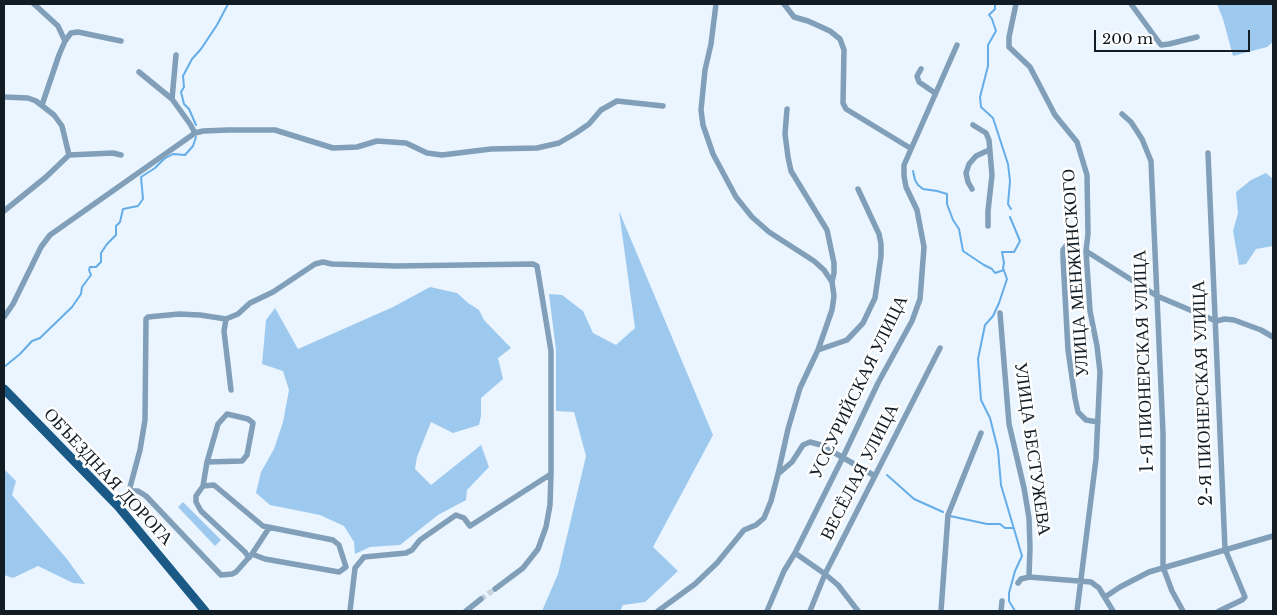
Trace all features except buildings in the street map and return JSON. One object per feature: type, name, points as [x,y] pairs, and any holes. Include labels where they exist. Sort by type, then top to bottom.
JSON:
[{"type":"main road","name":"ОБЪЕЗДНАЯ ДОРОГА","points":[[4,389],[117,505],[204,611]]},
{"type":"street","points":[[34,4],[58,26],[65,41]]},
{"type":"street","points":[[716,4],[711,44],[705,70],[701,110],[703,125],[713,154],[736,197],[752,217],[769,232],[814,261],[824,270],[832,282]]},
{"type":"street","points":[[784,4],[794,17],[830,31],[840,39],[844,50],[843,103],[846,109],[910,148],[956,45]]},
{"type":"street","name":"УЛИЦА МЕНЖИНСКОГО","points":[[1016,4],[1008,43],[1012,51],[1030,67],[1055,116],[1077,142],[1086,168],[1088,212],[1086,252],[1090,311],[1100,372],[1096,459],[1077,611]]},
{"type":"street","points":[[1131,4],[1161,44],[1169,44],[1197,37]]},
{"type":"street","points":[[42,105],[52,73],[65,41],[71,33],[78,32],[121,41]]},
{"type":"street","points":[[172,99],[176,55]]},
{"type":"street","points":[[921,69],[916,76],[919,82],[935,93]]},
{"type":"street","points":[[139,72],[172,99],[195,133]]},
{"type":"street","points":[[4,97],[28,98],[42,105],[54,115],[62,126],[69,155]]},
{"type":"street","points":[[4,318],[14,304],[41,247],[50,235],[195,133],[228,130],[275,130],[333,148],[357,147],[377,141],[406,143],[428,153],[442,155],[491,149],[537,148],[559,143],[589,124],[601,110],[617,101],[663,106]]},
{"type":"street","points":[[658,611],[695,584],[717,563],[744,530],[756,525],[764,518],[771,501],[788,428],[800,388],[818,350],[832,310],[834,263],[827,230],[792,171],[788,158],[785,134],[787,109]]},
{"type":"street","name":"1-Я ПИОНЕРСКАЯ УЛИЦА","points":[[1122,114],[1131,122],[1142,139],[1151,162],[1163,433],[1163,567],[1183,611]]},
{"type":"street","points":[[973,125],[986,133],[992,158],[988,226]]},
{"type":"street","name":"УССУРИЙСКАЯ УЛИЦА","points":[[767,611],[784,571],[843,457],[878,383],[912,321],[920,299],[924,247],[916,210],[906,188],[904,176],[904,165],[910,148]]},
{"type":"street","points":[[972,189],[966,173],[969,164],[976,156],[989,150]]},
{"type":"street","name":"2-Я ПИОНЕРСКАЯ УЛИЦА","points":[[1208,152],[1225,549],[1245,597],[1219,611]]},
{"type":"street","points":[[4,211],[46,177],[69,155],[113,153],[121,155]]},
{"type":"street","points":[[818,350],[847,340],[863,323],[875,298],[881,244],[879,234],[858,189]]},
{"type":"street","points":[[1066,246],[1063,250],[1063,258],[1068,350],[1075,398],[1078,412],[1086,420],[1098,422]]},
{"type":"street","points":[[1086,252],[1157,296],[1216,321],[1234,320],[1261,330],[1273,337]]},
{"type":"street","points":[[117,505],[129,491],[140,450],[145,420],[146,319],[148,317],[179,314],[226,319],[238,314],[250,303],[274,292],[315,264],[323,262],[387,266],[533,264],[537,266],[551,351],[550,505],[546,527],[538,549],[523,568],[495,589]]},
{"type":"street","name":"УЛИЦА БЕСТУЖЕВА","points":[[1000,313],[1009,424],[1029,518],[1029,577]]},
{"type":"street","points":[[226,319],[224,331],[231,390]]},
{"type":"street","name":"ВЕСЁЛАЯ УЛИЦА","points":[[810,611],[825,574],[940,348]]},
{"type":"street","points":[[203,486],[214,485],[263,526],[333,540],[339,545],[346,567],[339,572],[251,556],[201,511],[196,502],[196,496],[203,486],[207,462],[218,424],[226,414],[248,419],[253,423],[246,455],[242,461],[207,462]]},
{"type":"street","points":[[941,611],[948,514],[981,433]]},
{"type":"street","points":[[778,474],[788,466],[803,445],[807,443],[821,445],[875,476]]},
{"type":"street","points":[[350,611],[355,568],[364,557],[406,553],[412,550],[420,540],[456,515],[464,518],[470,526],[551,474]]},
{"type":"street","points":[[129,491],[138,491],[146,496],[221,575],[236,572],[251,556],[269,528]]},
{"type":"street","points":[[1105,597],[1149,572],[1273,536]]},
{"type":"street","points":[[795,553],[838,585],[858,611]]},
{"type":"street","points":[[1018,583],[1021,579],[1029,577],[1092,582],[1099,588],[1113,611]]},
{"type":"street","points":[[466,611],[481,599]]},
{"type":"street","points":[[1001,611],[1002,601]]},
{"type":"shaded area","points":[[1217,4],[1273,4],[1273,42],[1267,47],[1233,56]]},
{"type":"shaded area","points":[[1266,173],[1273,179],[1273,246],[1256,249],[1246,264],[1239,265],[1233,231],[1238,213],[1236,192],[1251,180]]},
{"type":"shaded area","points":[[619,211],[713,435],[653,547],[678,571],[645,602],[623,605],[620,611],[542,611],[558,574],[586,456],[574,412],[556,411],[556,350],[549,294],[562,295],[583,311],[593,333],[616,345],[635,328]]},
{"type":"shaded area","points":[[430,287],[457,293],[479,310],[484,320],[511,348],[498,358],[503,379],[481,398],[479,425],[453,433],[431,422],[417,457],[415,469],[431,485],[481,445],[489,467],[467,490],[466,500],[438,515],[400,545],[370,547],[355,554],[354,542],[344,526],[320,515],[270,505],[256,493],[261,472],[274,449],[283,422],[289,390],[283,371],[262,364],[266,320],[275,308],[298,349],[393,307]]},
{"type":"shaded area","points":[[4,469],[16,481],[12,495],[67,559],[85,584],[73,583],[38,566],[13,578],[4,575]]},
{"type":"shaded area","points":[[183,502],[221,540],[215,546],[178,507]]},
{"type":"waterway","points":[[196,125],[189,109],[184,104],[181,92],[184,87],[183,76],[192,59],[217,25],[228,4]]},
{"type":"waterway","points":[[995,4],[995,9],[989,15],[996,31],[988,45],[988,66],[980,97],[981,107],[993,118],[1008,164],[1010,181],[1008,204],[1011,209]]},
{"type":"waterway","points":[[4,367],[32,341],[40,338],[72,307],[81,294],[82,287],[91,275],[90,267],[96,267],[101,262],[101,253],[116,235],[116,226],[120,222],[123,209],[138,206],[143,199],[141,177],[173,154],[185,155],[193,146],[196,137]]},
{"type":"waterway","points":[[913,171],[915,180],[923,189],[947,194],[947,204],[953,220],[959,229],[963,251],[992,269],[995,273],[1004,270]]},
{"type":"waterway","points":[[1010,217],[1020,241],[1014,252],[1002,252],[1003,268],[1007,279],[993,316],[985,325],[978,359],[981,400],[990,418],[998,450],[1001,485],[1022,556],[1015,571],[1009,593],[1009,601],[1015,611]]},
{"type":"waterway","points":[[887,475],[914,499],[943,512]]},
{"type":"waterway","points":[[950,516],[1013,528]]},
{"type":"tunnel","points":[[481,599],[495,589]]}]
